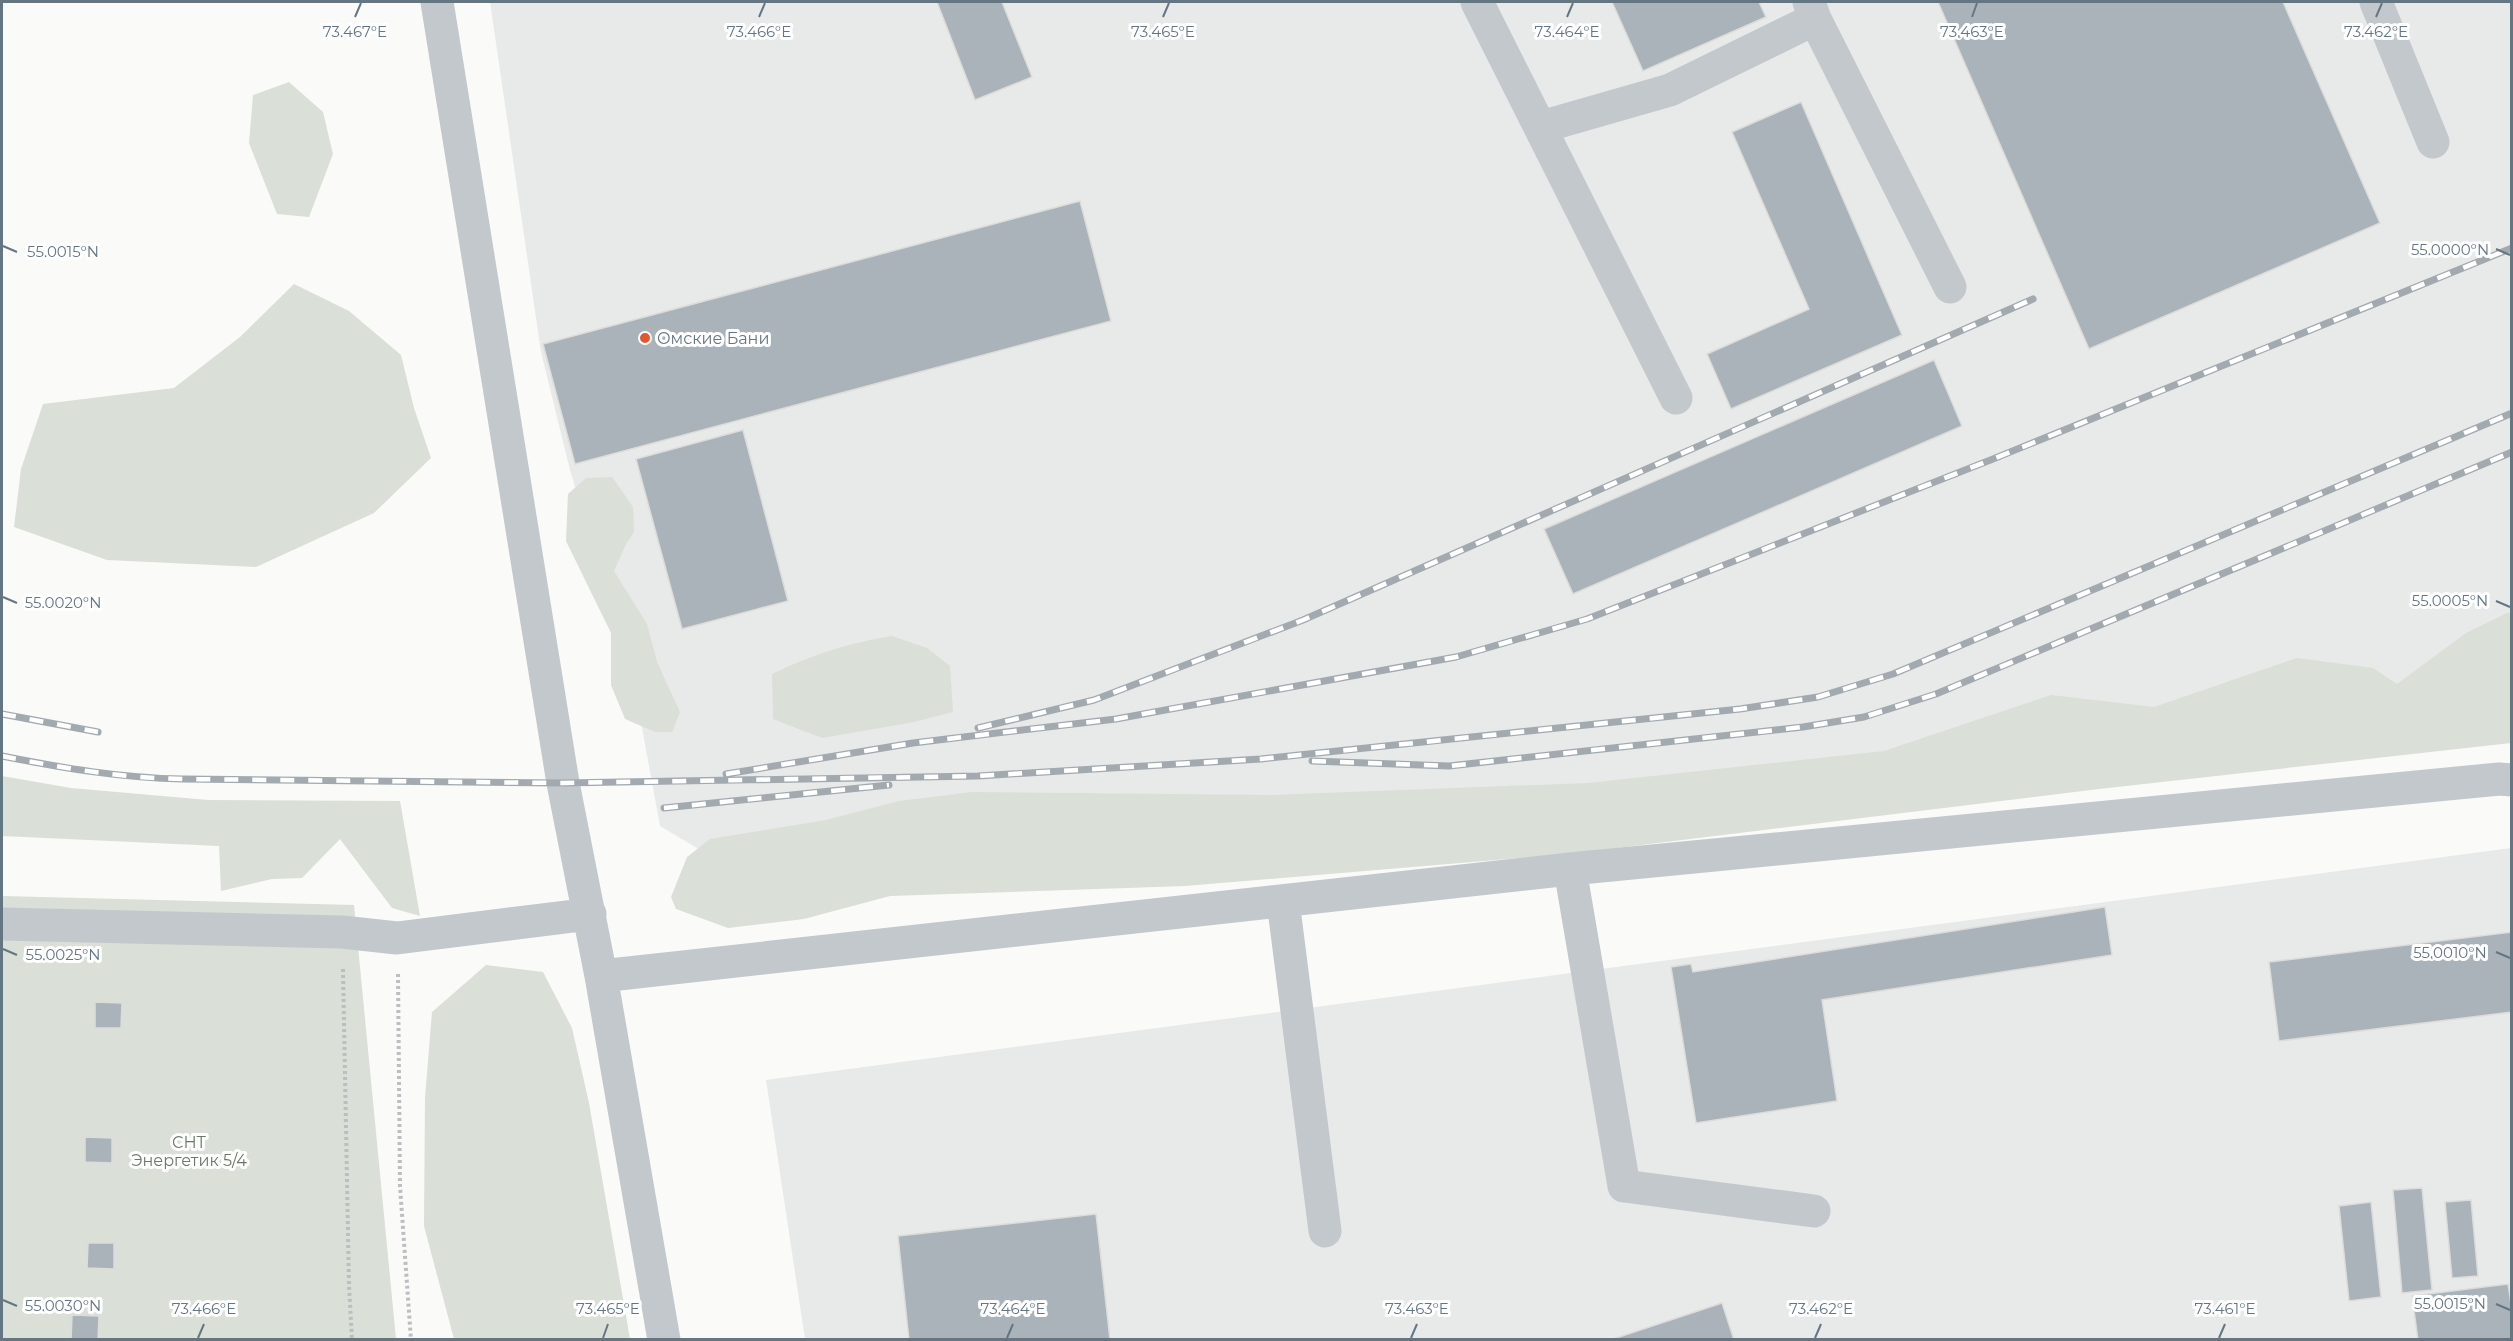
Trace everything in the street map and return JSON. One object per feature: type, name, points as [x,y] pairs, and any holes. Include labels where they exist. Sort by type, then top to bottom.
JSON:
[{"type":"street","points":[[437,2],[563,783],[590,914],[664,1340]]},
{"type":"street","points":[[1477,2],[1676,398]]},
{"type":"street","points":[[2376,2],[2433,142]]},
{"type":"street","points":[[1541,127],[1670,90],[1812,10],[1950,287]]},
{"type":"street","points":[[601,975],[1570,869],[2499,778],[2511,780]]},
{"type":"street","points":[[1570,869],[1624,1186],[1814,1211]]},
{"type":"street","points":[[1283,901],[1325,1231]]},
{"type":"street","points":[[2,924],[342,932],[398,938],[590,914]]},
{"type":"path","points":[[342,932],[352,1340]]},
{"type":"path","points":[[398,938],[400,1186],[411,1340]]},
{"type":"shaded area","points":[[490,2],[2511,2],[2511,708],[769,891],[660,826],[632,673],[570,470],[541,352]]},
{"type":"shaded area","points":[[2511,848],[2511,1339],[805,1339],[766,1080]]},
{"type":"green space","points":[[289,82],[323,112],[333,154],[309,217],[277,214],[249,143],[253,95]]},
{"type":"green space","points":[[294,284],[349,311],[401,355],[414,408],[431,458],[374,513],[256,567],[107,560],[14,527],[21,469],[43,404],[174,388],[240,337]]},
{"type":"green space","points":[[612,477],[633,507],[634,532],[614,571],[647,624],[657,662],[680,712],[672,732],[655,732],[625,719],[611,685],[611,633],[566,541],[568,494],[586,478]]},
{"type":"green space","points":[[2511,613],[2511,743],[2099,789],[1568,854],[1185,886],[890,896],[804,919],[728,928],[676,909],[671,897],[687,857],[710,839],[826,820],[899,801],[972,792],[1272,795],[1588,783],[1884,751],[2051,695],[2154,707],[2297,658],[2373,668],[2397,684],[2466,633]]},
{"type":"green space","points":[[892,636],[927,648],[950,666],[953,712],[914,722],[822,738],[773,719],[772,674],[830,650]]},
{"type":"green space","points":[[2,776],[71,788],[208,800],[400,801],[420,916],[392,908],[340,839],[302,878],[272,879],[221,891],[219,846],[2,836]]},
{"type":"green space","name":"СНТ Энергетик 5/4","points":[[2,896],[354,905],[396,1339],[2,1340]]},
{"type":"green space","points":[[486,965],[543,972],[572,1028],[589,1103],[630,1339],[454,1339],[424,1226],[425,1098],[432,1012]]},
{"type":"building","points":[[937,2],[1002,2],[1032,77],[975,100]]},
{"type":"building","points":[[1612,2],[1759,2],[1766,17],[1643,71]]},
{"type":"building","points":[[1938,2],[2283,2],[2380,223],[2089,349]]},
{"type":"building","points":[[1801,102],[1902,335],[1731,409],[1707,354],[1809,309],[1732,132]]},
{"type":"building","points":[[1080,201],[1111,321],[575,464],[543,344]]},
{"type":"building","points":[[1934,360],[1962,426],[1573,594],[1544,529]]},
{"type":"building","points":[[743,430],[788,601],[682,629],[636,459]]},
{"type":"building","points":[[2105,907],[2112,955],[1822,1000],[1837,1101],[1696,1123],[1671,967],[1691,964],[1693,972]]},
{"type":"building","points":[[2512,932],[2512,1012],[2279,1041],[2269,962]]},
{"type":"building","points":[[95,1002],[122,1003],[121,1028],[95,1028]]},
{"type":"building","points":[[85,1137],[112,1138],[112,1163],[85,1162]]},
{"type":"building","points":[[2422,1188],[2432,1290],[2402,1293],[2393,1190]]},
{"type":"building","points":[[2471,1200],[2478,1276],[2452,1278],[2445,1202]]},
{"type":"building","points":[[2371,1202],[2381,1297],[2349,1301],[2339,1206]]},
{"type":"building","points":[[1096,1214],[1110,1340],[909,1340],[898,1236]]},
{"type":"building","points":[[88,1243],[114,1243],[114,1269],[87,1268]]},
{"type":"building","points":[[2508,1284],[2512,1310],[2512,1340],[2418,1340],[2412,1296]]},
{"type":"building","points":[[1722,1303],[1734,1340],[1610,1340]]},
{"type":"building","points":[[72,1315],[99,1316],[98,1340],[71,1340]]},
{"type":"railway","points":[[726,774],[913,743],[1116,719],[1456,657],[1587,619],[1993,459],[2512,248]]},
{"type":"railway","points":[[978,728],[1094,700],[1303,620],[2033,299]]},
{"type":"railway","points":[[2,756],[92,772],[183,779],[563,783],[978,776],[1261,759],[1740,709],[1818,697],[1893,674],[2512,413]]},
{"type":"railway","points":[[1312,761],[1449,766],[1803,727],[1864,717],[1936,694],[2512,452]]},
{"type":"railway","points":[[2,714],[98,732]]},
{"type":"railway","points":[[664,808],[889,785]]},
{"type":"place","name":"Омские Бани","points":[[645,338]]}]
